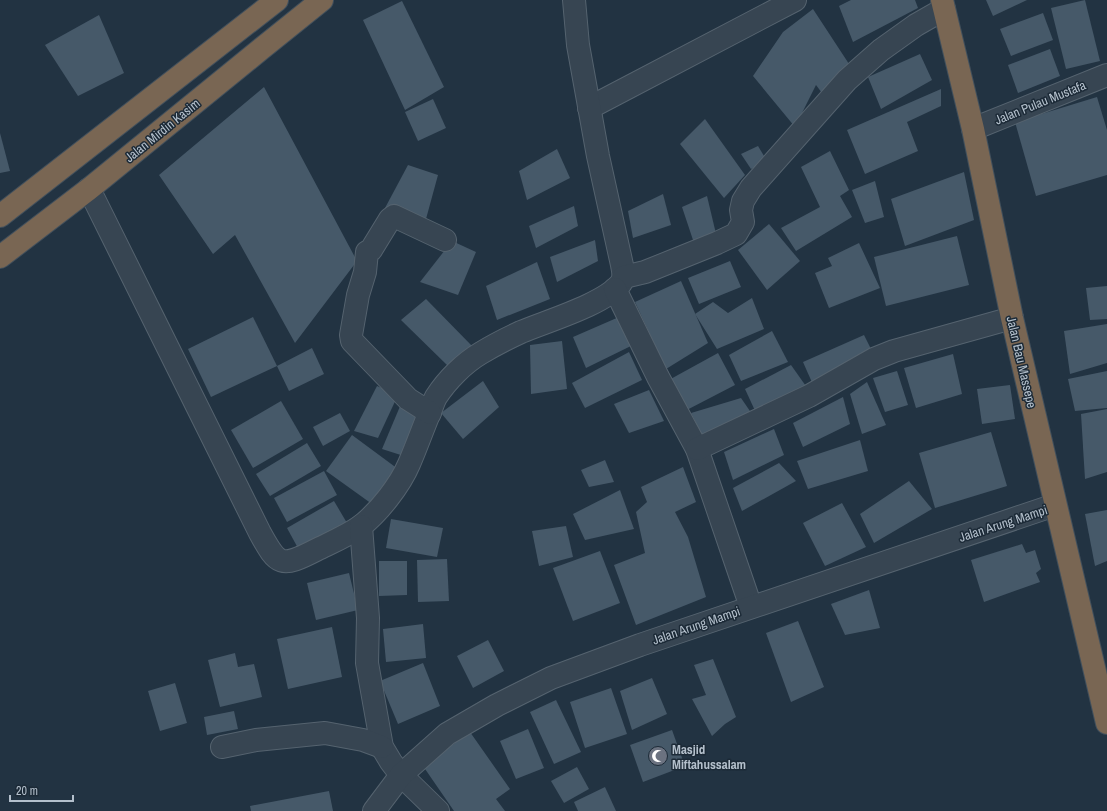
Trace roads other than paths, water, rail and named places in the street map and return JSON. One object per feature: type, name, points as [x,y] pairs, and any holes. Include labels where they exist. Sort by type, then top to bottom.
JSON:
[{"type":"highway","points":[[0,216],[277,0]]},
{"type":"highway","name":"Jalan Mirdin Kasim","points":[[0,257],[90,189],[322,0]]},
{"type":"highway","name":"Jalan Bau Massepe","points":[[943,5],[973,129],[1012,318],[1107,723]]},
{"type":"highway","points":[[244,26],[261,49]]},
{"type":"street","points":[[574,0],[578,45],[589,108],[598,156],[622,261],[619,283],[658,376],[697,449],[751,607]]},
{"type":"street","points":[[589,108],[795,0]]},
{"type":"street","points":[[90,189],[271,553],[277,560],[286,562],[296,560],[361,526],[380,507],[395,488],[408,466],[436,398],[446,383],[480,353],[520,332],[590,304],[604,296],[619,283],[736,234],[743,222],[741,210],[743,201],[751,188],[847,80],[881,50],[943,5]]},
{"type":"street","name":"Jalan Pulau Mustafa","points":[[973,129],[1107,75]]},
{"type":"street","points":[[430,413],[408,399],[352,341],[351,335],[358,295],[365,272],[367,252],[368,250],[371,250],[390,219],[394,216],[445,240]]},
{"type":"street","points":[[697,449],[809,396],[874,359],[1012,318]]},
{"type":"street","name":"Jalan Arung Mampi","points":[[374,811],[401,775],[448,734],[551,678],[640,645],[1055,505]]},
{"type":"street","points":[[361,526],[368,618],[367,663],[382,746],[391,762],[401,775],[438,811]]},
{"type":"street","points":[[222,747],[256,740],[325,733],[363,740],[382,746]]},
{"type":"place","name":"Masjid Miftahussalam","points":[[658,756]]}]
